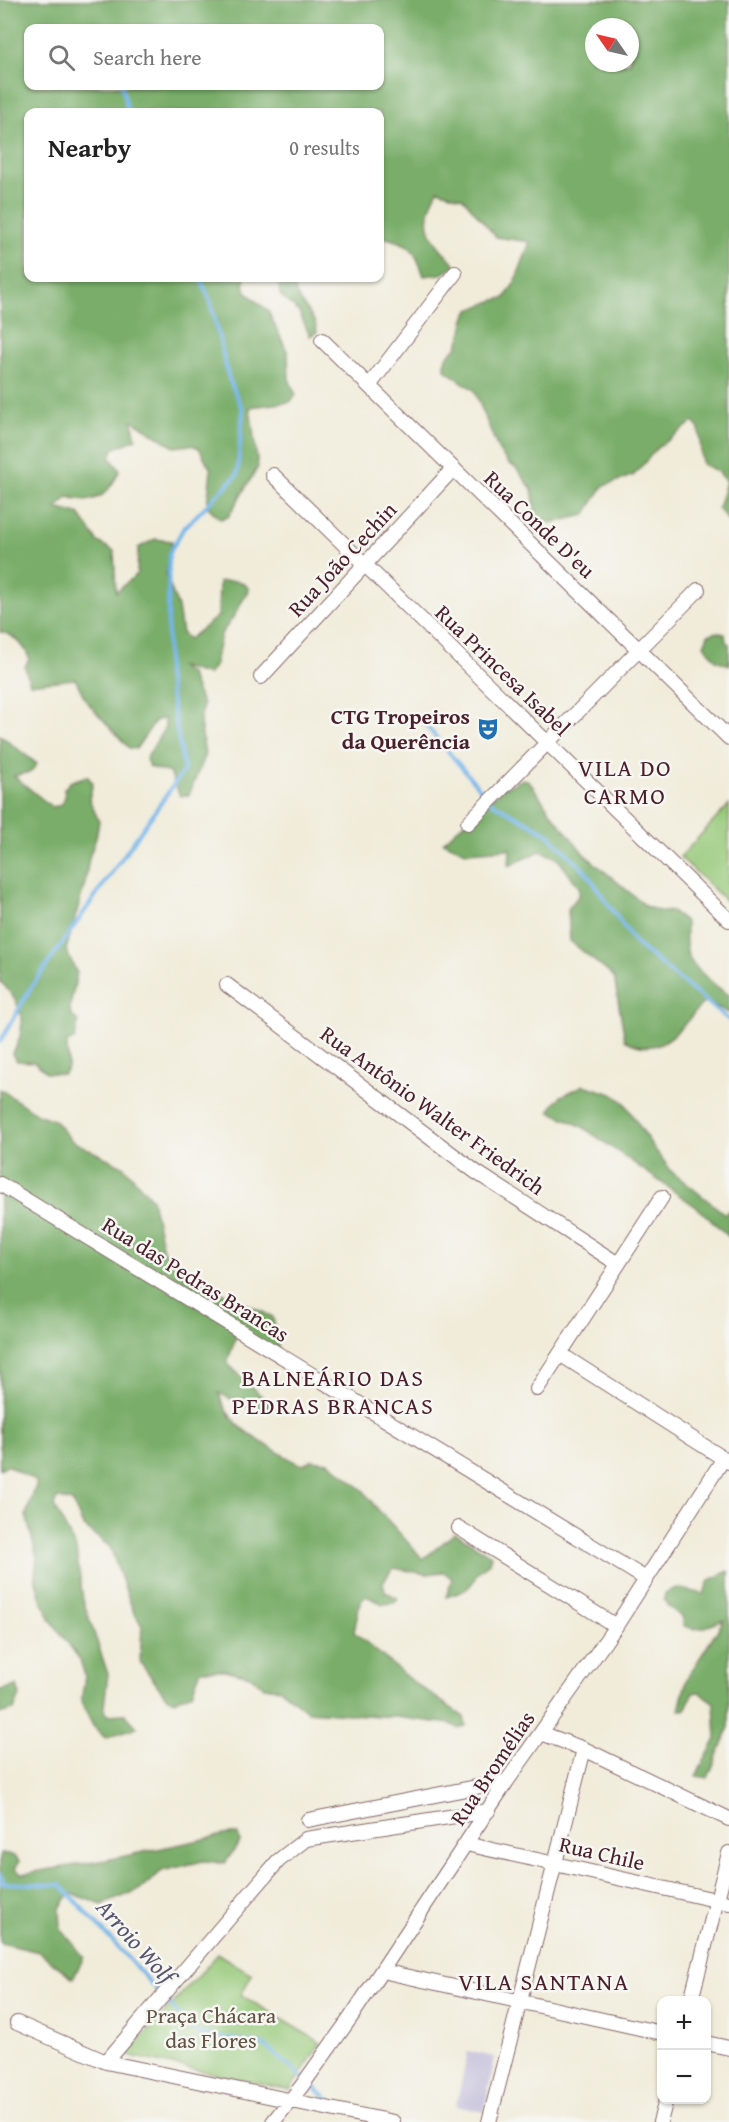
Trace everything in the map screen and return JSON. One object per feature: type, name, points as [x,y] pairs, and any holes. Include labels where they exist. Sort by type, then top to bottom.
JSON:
[{"type":"street","points":[[369,386],[455,273]]},
{"type":"street","name":"Rua Conde D'eu","points":[[322,340],[729,738]]},
{"type":"street","name":"Rua João Cechin","points":[[261,677],[453,469]]},
{"type":"street","name":"Rua Princesa Isabel","points":[[273,475],[729,920]]},
{"type":"street","points":[[468,823],[698,590]]},
{"type":"street","name":"Rua Antônio Walter Friedrich","points":[[227,985],[476,1172],[618,1264]]},
{"type":"street","name":"Rua das Pedras Brancas","points":[[0,1184],[646,1579]]},
{"type":"street","points":[[537,1389],[662,1197]]},
{"type":"street","points":[[561,1354],[726,1460]]},
{"type":"street","name":"Rua Bromélias","points":[[273,2122],[382,1971],[507,1781],[616,1626],[726,1460]]},
{"type":"street","points":[[459,1528],[616,1626]]},
{"type":"street","points":[[541,1733],[584,1749],[729,1820]]},
{"type":"street","points":[[489,2122],[584,1749]]},
{"type":"street","points":[[308,1820],[507,1781]]},
{"type":"street","points":[[365,1808],[372,1828]]},
{"type":"street","points":[[106,2062],[278,1861],[306,1839],[488,1811]]},
{"type":"street","name":"Rua Chile","points":[[466,1844],[723,1902]]},
{"type":"street","points":[[693,1996],[723,1902],[729,1853]]},
{"type":"street","points":[[382,1971],[657,2032]]},
{"type":"street","points":[[17,2023],[106,2062],[393,2122]]},
{"type":"street","points":[[711,2044],[729,2048]]},
{"type":"street","points":[[660,2122],[665,2104]]},
{"type":"shaded area","points":[[468,2051],[495,2057],[484,2112],[456,2106]]},
{"type":"green space","points":[[0,0],[729,0],[729,522],[718,508],[726,482],[719,472],[702,464],[699,429],[693,422],[657,448],[634,475],[603,486],[585,515],[551,523],[536,517],[532,489],[499,451],[474,390],[445,370],[446,359],[459,342],[469,310],[505,298],[515,282],[530,242],[496,237],[463,198],[438,190],[429,213],[430,231],[440,248],[457,266],[441,274],[424,276],[417,257],[410,247],[384,237],[384,108],[24,108],[24,282],[244,282],[246,292],[268,311],[288,353],[289,379],[296,395],[290,402],[250,407],[258,467],[228,517],[220,519],[207,506],[211,470],[199,448],[191,445],[174,447],[132,420],[136,439],[113,449],[110,457],[120,470],[106,492],[87,500],[68,497],[56,508],[79,514],[98,542],[114,551],[116,592],[137,574],[138,548],[155,539],[172,541],[166,575],[178,607],[182,633],[189,639],[218,616],[219,582],[239,581],[249,589],[221,634],[215,665],[208,675],[178,666],[190,674],[203,705],[200,722],[205,755],[189,795],[180,796],[170,773],[149,767],[146,759],[165,727],[165,719],[156,720],[136,749],[129,748],[87,702],[75,679],[30,684],[25,667],[29,659],[22,645],[14,638],[0,632]]},
{"type":"green space","points":[[279,282],[294,282],[296,294],[315,322],[317,332],[310,336],[299,312],[280,295]]},
{"type":"green space","points":[[716,632],[725,634],[726,642],[729,644],[729,665],[716,660],[704,645],[708,635]]},
{"type":"green space","points":[[0,735],[37,764],[31,772],[14,776],[52,807],[61,805],[65,797],[64,789],[70,782],[87,776],[93,783],[89,799],[99,821],[85,883],[66,950],[77,973],[70,1007],[71,1015],[78,1021],[75,1039],[67,1042],[68,1068],[63,1074],[47,1073],[34,1062],[17,1061],[12,1054],[21,1034],[22,1025],[14,998],[0,981]]},
{"type":"green space","points":[[523,779],[529,781],[584,854],[647,907],[663,912],[672,911],[686,922],[687,953],[699,970],[729,995],[729,1013],[705,1001],[680,1029],[661,1043],[638,1046],[625,1040],[614,977],[570,941],[568,909],[579,895],[579,887],[557,858],[540,851],[509,866],[510,849],[466,852],[443,842],[502,789]]},
{"type":"green space","points":[[729,805],[729,904],[680,857]]},
{"type":"green space","points":[[584,1085],[612,1094],[624,1102],[672,1172],[725,1214],[729,1210],[729,1237],[699,1209],[581,1126],[549,1111],[561,1096]]},
{"type":"green space","points":[[0,1089],[37,1114],[54,1120],[72,1141],[123,1166],[152,1199],[163,1250],[185,1274],[273,1317],[280,1357],[238,1331],[227,1363],[274,1408],[258,1412],[219,1393],[223,1405],[239,1425],[249,1434],[295,1462],[303,1465],[312,1460],[329,1462],[364,1491],[423,1559],[455,1533],[491,1555],[489,1563],[476,1574],[469,1587],[446,1597],[452,1579],[444,1572],[427,1574],[393,1568],[383,1582],[385,1591],[398,1599],[394,1603],[383,1604],[366,1596],[360,1602],[354,1632],[408,1678],[464,1717],[466,1726],[458,1728],[451,1724],[395,1717],[307,1711],[280,1689],[264,1687],[250,1676],[224,1670],[201,1670],[192,1693],[174,1701],[166,1697],[140,1662],[142,1626],[133,1611],[110,1547],[83,1526],[72,1502],[57,1498],[54,1506],[76,1548],[83,1600],[108,1674],[104,1707],[107,1715],[125,1714],[137,1727],[105,1738],[93,1726],[81,1702],[85,1676],[80,1660],[51,1620],[40,1596],[35,1577],[37,1558],[26,1515],[37,1482],[7,1465],[0,1469]]},
{"type":"green space","points":[[729,1571],[729,1727],[708,1778],[696,1776],[716,1739],[714,1703],[699,1692],[693,1693],[685,1710],[679,1710],[687,1678],[724,1620],[704,1627],[688,1628],[683,1625],[683,1618],[664,1600],[665,1593],[676,1588],[704,1594],[709,1580]]},
{"type":"green space","points":[[17,1686],[20,1695],[14,1710],[0,1714],[0,1690]]},
{"type":"green space","points":[[228,1834],[238,1834],[240,1842],[225,1863],[203,1861],[162,1871],[141,1889],[102,1905],[70,1893],[60,1908],[61,1929],[84,1957],[73,1978],[39,1952],[0,1943],[0,1853],[17,1859],[19,1861],[15,1869],[22,1874],[106,1860]]},
{"type":"green space","name":"Praça Chácara das Flores","points":[[218,1954],[252,1974],[241,1995],[321,2043],[290,2090],[126,2055]]},
{"type":"waterway","points":[[123,90],[127,108]]},
{"type":"waterway","points":[[0,1042],[30,989],[184,770],[167,675],[169,554],[183,529],[237,475],[243,410],[229,379],[210,300],[202,282]]},
{"type":"waterway","points":[[417,715],[491,802],[547,833],[587,873],[635,943],[729,1020]]},
{"type":"waterway","points":[[0,1875],[5,1883]]},
{"type":"waterway","name":"Arroio Wolf","points":[[0,1883],[61,1885],[196,2033],[264,2045],[334,2104]]},
{"type":"place","name":"CTG Tropeiros da Querência","points":[[488,729]]},
{"type":"district","name":"VILA DO CARMO","points":[[625,781]]},
{"type":"district","name":"BALNEÁRIO DAS PEDRAS BRANCAS","points":[[333,1391]]},
{"type":"district","name":"VILA SANTANA","points":[[544,1981]]}]
